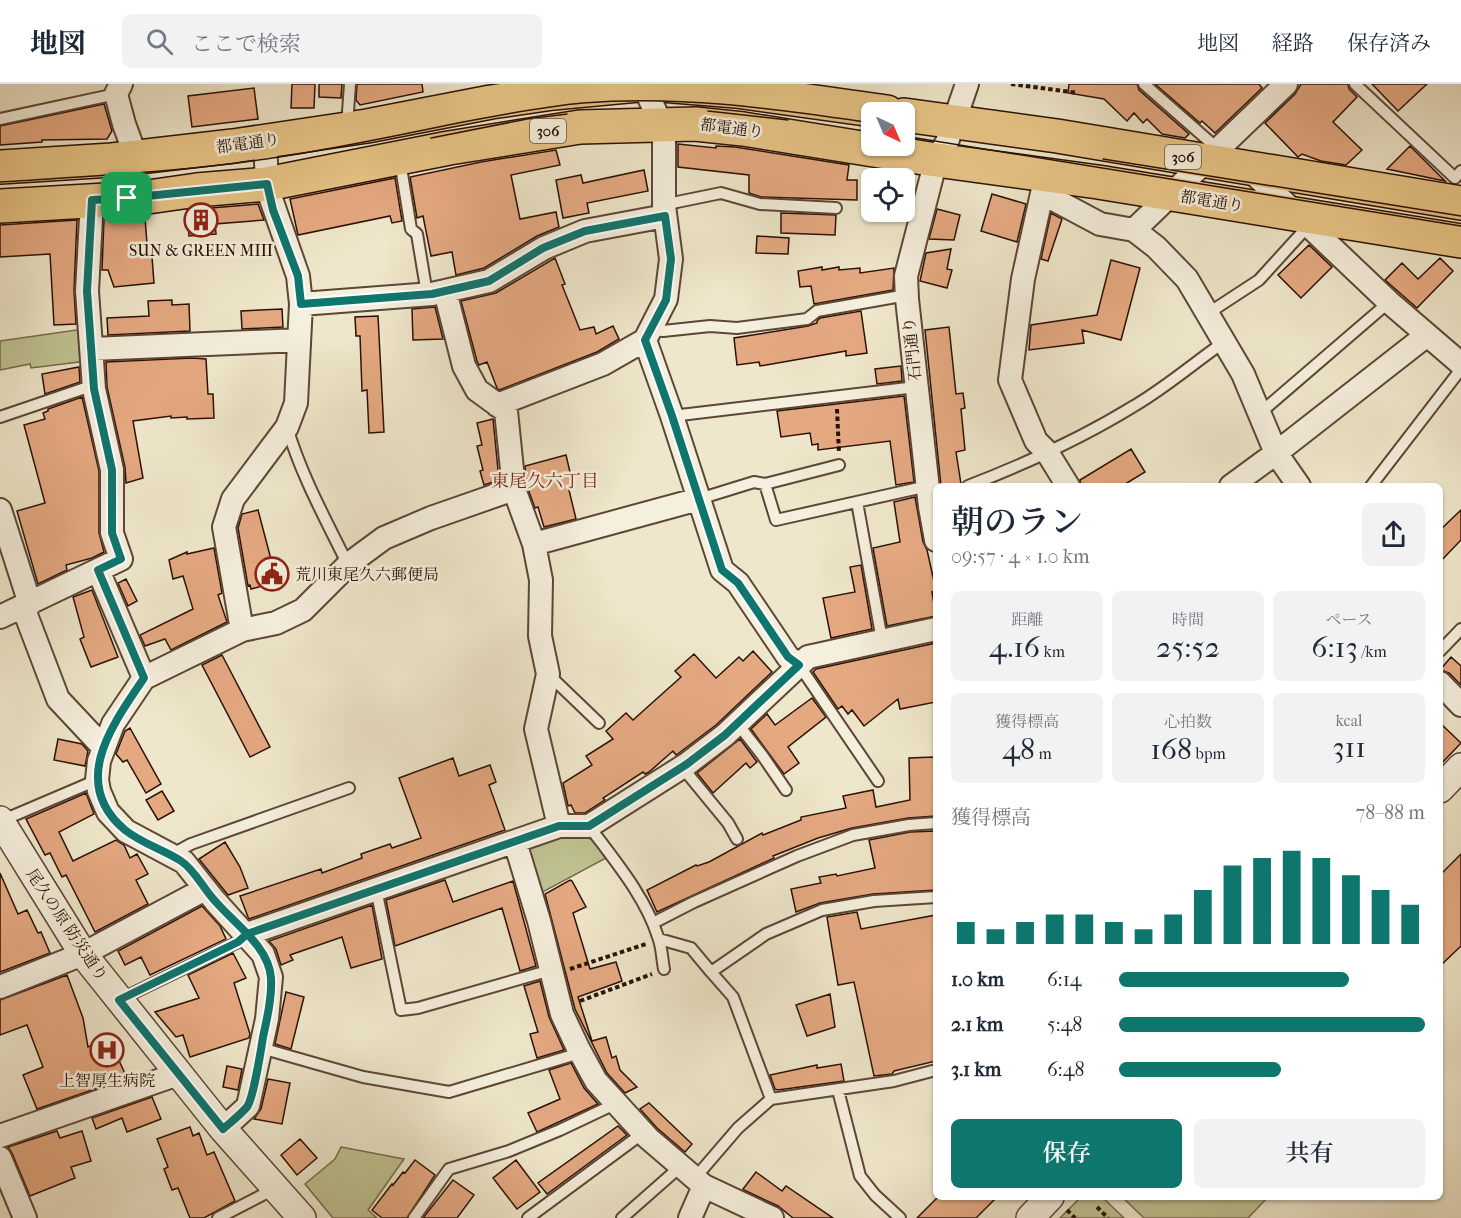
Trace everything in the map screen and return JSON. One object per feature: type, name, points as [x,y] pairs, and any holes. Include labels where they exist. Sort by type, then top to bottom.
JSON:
[{"type":"main road","name":"都電通り","points":[[0,167],[131,158],[265,141],[346,130],[554,93],[643,85],[736,91],[861,108]]},
{"type":"main road","name":"306","points":[[915,117],[1212,155],[1248,168],[1461,203]]},
{"type":"main road","name":"都電通り","points":[[0,206],[127,198],[267,184],[399,157],[580,127],[695,124],[742,129],[936,160],[1044,184],[1171,194],[1304,220],[1461,241]]},
{"type":"street","name":"石門通り","points":[[933,512],[916,387],[906,276],[936,160],[947,142],[967,84]]},
{"type":"street","points":[[497,405],[603,364],[647,335],[666,300],[671,259],[665,211],[663,124],[643,85]]},
{"type":"street","points":[[1134,230],[1212,155],[1276,87]]},
{"type":"street","points":[[119,89],[131,158],[127,198]]},
{"type":"street","points":[[242,630],[224,527],[233,499],[287,427],[296,403],[301,304],[298,276],[273,210],[267,184],[265,141]]},
{"type":"street","points":[[1248,168],[1389,302],[1461,366]]},
{"type":"street","points":[[1066,483],[1047,452],[1036,441],[1010,380],[1023,279],[1044,184],[1100,224],[1134,230],[1156,247],[1187,279],[1244,374],[1276,453],[1297,483]]},
{"type":"street","points":[[0,618],[121,559],[112,533],[112,470],[94,385],[87,291],[92,200]]},
{"type":"street","points":[[301,304],[436,292],[489,281],[543,248],[585,231],[665,211]]},
{"type":"street","points":[[436,292],[464,366],[477,390],[506,411],[514,489],[534,544],[541,580],[540,636],[548,674],[536,729],[559,826]]},
{"type":"street","points":[[647,335],[722,570],[738,583],[788,657],[799,665]]},
{"type":"street","points":[[1235,483],[1427,335]]},
{"type":"street","points":[[92,349],[299,340]]},
{"type":"street","points":[[223,1129],[248,1106],[261,1047],[271,977],[263,954],[184,862],[126,831],[108,812],[97,780],[99,761],[113,724],[144,678],[242,630],[276,623],[303,610],[348,565],[384,538],[431,518],[514,489]]},
{"type":"street","points":[[534,544],[699,499]]},
{"type":"street","points":[[0,510],[27,606],[58,699],[104,748]]},
{"type":"street","points":[[98,570],[144,678]]},
{"type":"street","points":[[247,934],[559,826],[589,826],[682,767],[737,723],[808,657],[933,630]]},
{"type":"street","points":[[1443,686],[1461,705]]},
{"type":"street","points":[[1443,786],[1461,767]]},
{"type":"street","name":"尾久の原 防災通り","points":[[0,821],[83,954],[223,1129],[302,1218]]},
{"type":"street","points":[[515,842],[560,1007],[580,1053],[596,1081],[643,1132],[693,1177],[772,1218]]},
{"type":"street","points":[[0,987],[83,954],[205,889]]},
{"type":"street","points":[[0,1136],[178,1074]]},
{"type":"street","points":[[0,1158],[25,1218]]},
{"type":"street","points":[[690,1218],[693,1177]]},
{"type":"lane","points":[[346,130],[350,84]]},
{"type":"lane","points":[[1144,84],[1212,155]]},
{"type":"lane","points":[[1355,84],[1455,178],[1461,171]]},
{"type":"lane","points":[[0,119],[119,89]]},
{"type":"lane","points":[[399,157],[411,229],[417,234],[436,292]]},
{"type":"lane","points":[[665,211],[676,202],[721,193],[760,204],[836,208]]},
{"type":"lane","points":[[1207,314],[1259,279],[1304,220]]},
{"type":"lane","points":[[647,335],[710,326],[737,328],[807,319],[818,311],[907,295]]},
{"type":"lane","points":[[1260,413],[1389,302]]},
{"type":"lane","points":[[976,483],[1047,452],[1135,406],[1224,342]]},
{"type":"lane","points":[[1373,483],[1461,366]]},
{"type":"lane","points":[[0,417],[94,385]]},
{"type":"lane","points":[[672,416],[916,387]]},
{"type":"lane","points":[[287,427],[312,492],[348,565]]},
{"type":"lane","points":[[699,499],[754,482],[765,484],[839,465]]},
{"type":"lane","points":[[765,484],[776,520],[857,502],[931,494]]},
{"type":"lane","points":[[857,502],[882,640]]},
{"type":"lane","points":[[1443,648],[1461,629]]},
{"type":"lane","points":[[799,665],[878,781]]},
{"type":"lane","points":[[548,674],[599,723]]},
{"type":"lane","points":[[737,723],[786,790]]},
{"type":"lane","points":[[682,767],[728,823],[737,839]]},
{"type":"lane","points":[[0,821],[97,780]]},
{"type":"lane","points":[[171,855],[191,844],[349,788]]},
{"type":"lane","points":[[653,923],[796,856],[853,835],[933,822]]},
{"type":"lane","points":[[589,826],[634,889],[653,923],[659,939],[664,969]]},
{"type":"lane","points":[[376,889],[401,1010],[418,1008],[552,972]]},
{"type":"lane","points":[[711,972],[766,934],[822,910],[874,901],[933,897]]},
{"type":"lane","points":[[119,1000],[238,942],[247,934]]},
{"type":"lane","points":[[659,939],[691,948],[734,997],[771,1099]]},
{"type":"lane","points":[[261,1047],[363,1077],[449,1092],[580,1053]]},
{"type":"lane","points":[[622,1218],[693,1177],[738,1128],[771,1099],[894,1081],[933,1071]]},
{"type":"lane","points":[[838,1090],[860,1176],[875,1195],[900,1218]]},
{"type":"lane","points":[[414,1218],[450,1169],[509,1151],[617,1103]]},
{"type":"lane","points":[[528,1218],[643,1132]]},
{"type":"lane","points":[[218,1218],[276,1188]]},
{"type":"path","points":[[1011,84],[1078,93]]},
{"type":"path","points":[[837,397],[839,465]]},
{"type":"path","points":[[552,972],[659,939]]},
{"type":"path","points":[[560,1007],[664,969]]},
{"type":"path","points":[[1097,1207],[1108,1218]]},
{"type":"green space","points":[[83,329],[87,361],[31,368],[30,364],[0,370],[0,341]]},
{"type":"green space","points":[[569,835],[592,839],[606,858],[539,894],[526,850]]},
{"type":"green space","points":[[341,1147],[404,1159],[368,1210],[377,1218],[333,1218],[305,1184],[335,1159]]},
{"type":"green space","points":[[1078,1200],[1105,1200],[1124,1218],[1060,1218]]},
{"type":"green space","points":[[1125,1200],[1265,1200],[1248,1218],[1144,1218]]},
{"type":"building","points":[[292,84],[315,84],[314,108],[291,108]]},
{"type":"building","points":[[319,84],[342,84],[341,98],[319,97]]},
{"type":"building","points":[[357,84],[422,84],[423,92],[360,105],[356,100]]},
{"type":"building","points":[[1069,84],[1137,84],[1139,90],[1189,134],[1185,138],[1162,134],[1147,119],[1143,123],[1134,113],[1127,121],[1104,99],[1068,93]]},
{"type":"building","points":[[1155,84],[1259,84],[1262,88],[1215,133]]},
{"type":"building","points":[[1301,84],[1348,84],[1349,89],[1357,97],[1333,122],[1362,150],[1346,165],[1321,161],[1302,154],[1298,157],[1265,123],[1295,94]]},
{"type":"building","points":[[1372,84],[1427,84],[1398,111]]},
{"type":"building","points":[[254,88],[258,119],[192,127],[188,96]]},
{"type":"building","points":[[104,104],[112,131],[107,139],[42,140],[42,142],[0,145],[0,126]]},
{"type":"building","points":[[678,144],[716,148],[716,146],[735,147],[849,165],[847,180],[857,180],[857,200],[761,197],[749,193],[749,175],[678,167]]},
{"type":"building","points":[[1410,146],[1445,181],[1387,169]]},
{"type":"building","points":[[556,150],[560,165],[511,175],[520,219],[556,212],[559,227],[537,236],[484,268],[456,275],[452,252],[431,256],[423,216],[417,218],[410,177],[481,162]]},
{"type":"building","points":[[644,170],[648,191],[587,203],[589,213],[563,218],[556,180],[581,175],[583,183]]},
{"type":"building","points":[[395,178],[402,221],[392,223],[390,216],[298,235],[290,199]]},
{"type":"building","points":[[992,194],[1026,204],[1017,242],[981,231]]},
{"type":"building","points":[[258,204],[264,220],[215,224],[216,234],[189,236],[187,210]]},
{"type":"building","points":[[937,209],[960,215],[954,240],[929,239]]},
{"type":"building","points":[[781,213],[836,215],[835,235],[781,233]]},
{"type":"building","points":[[1051,213],[1062,219],[1048,261],[1041,259]]},
{"type":"building","points":[[137,217],[137,219],[145,218],[148,257],[152,257],[154,283],[114,287],[108,270],[102,270],[104,219]]},
{"type":"building","points":[[77,220],[74,290],[76,324],[54,325],[50,254],[0,257],[0,225]]},
{"type":"building","points":[[757,236],[789,238],[788,254],[756,253]]},
{"type":"building","points":[[1309,245],[1332,267],[1301,298],[1278,275]]},
{"type":"building","points":[[951,249],[947,269],[952,270],[947,288],[920,281],[926,253]]},
{"type":"building","points":[[555,258],[565,284],[562,285],[580,330],[594,327],[596,334],[613,326],[619,339],[597,352],[499,390],[487,362],[479,365],[477,361],[461,301],[496,293]]},
{"type":"building","points":[[1440,258],[1453,271],[1417,308],[1385,280],[1402,263],[1418,279]]},
{"type":"building","points":[[1111,260],[1140,268],[1121,340],[1082,330],[1084,343],[1029,350],[1031,325],[1097,315]]},
{"type":"building","points":[[822,267],[822,270],[839,267],[839,270],[860,268],[860,273],[894,268],[893,290],[814,304],[811,286],[800,287],[798,271]]},
{"type":"building","points":[[172,300],[172,305],[189,304],[190,331],[108,335],[107,318],[149,316],[148,301]]},
{"type":"building","points":[[435,307],[443,339],[413,340],[412,309]]},
{"type":"building","points":[[282,309],[283,327],[242,329],[241,311]]},
{"type":"building","points":[[861,311],[867,353],[846,356],[846,351],[760,366],[759,362],[737,365],[734,338],[808,326],[817,323],[820,318]]},
{"type":"building","points":[[378,316],[384,432],[369,433],[367,390],[362,391],[360,336],[356,336],[355,317]]},
{"type":"building","points":[[949,327],[956,394],[963,393],[965,408],[961,409],[965,450],[956,452],[961,483],[941,483],[925,330]]},
{"type":"building","points":[[206,359],[208,394],[213,394],[214,418],[187,419],[187,417],[171,418],[171,416],[133,421],[143,478],[126,483],[125,467],[107,387],[106,362]]},
{"type":"building","points":[[901,366],[902,381],[877,384],[875,369]]},
{"type":"building","points":[[79,367],[80,382],[45,394],[42,374]]},
{"type":"building","points":[[904,396],[914,482],[896,485],[890,441],[818,450],[818,444],[812,445],[810,433],[781,437],[777,411]]},
{"type":"building","points":[[82,397],[99,471],[99,533],[104,552],[66,565],[67,570],[38,584],[17,511],[45,503],[24,425],[45,419],[43,413],[48,409]]},
{"type":"building","points":[[493,419],[499,480],[484,485],[477,446],[482,445],[477,423]]},
{"type":"building","points":[[1131,449],[1145,472],[1127,483],[1080,483],[1080,480]]},
{"type":"building","points":[[566,455],[573,485],[568,486],[576,519],[544,527],[538,507],[535,508],[527,486],[525,466]]},
{"type":"building","points":[[915,497],[923,542],[933,577],[933,617],[887,626],[873,548],[900,542],[894,502]]},
{"type":"building","points":[[258,510],[277,582],[251,589],[250,585],[248,586],[238,528],[242,514]]},
{"type":"building","points":[[1461,510],[1461,540],[1443,559],[1443,527]]},
{"type":"building","points":[[214,548],[222,593],[218,595],[227,622],[171,650],[165,639],[145,646],[140,635],[193,609],[183,576],[173,579],[169,560],[187,552],[187,554]]},
{"type":"building","points":[[861,565],[872,629],[831,638],[823,598],[855,592],[850,567]]},
{"type":"building","points":[[126,579],[137,601],[128,606],[118,583]]},
{"type":"building","points":[[92,590],[118,657],[91,667],[80,639],[84,637],[73,597]]},
{"type":"building","points":[[933,644],[933,703],[900,709],[898,699],[864,726],[852,710],[848,714],[842,706],[838,709],[813,672],[816,669]]},
{"type":"building","points":[[753,651],[772,672],[716,725],[679,753],[676,755],[673,751],[649,772],[645,774],[643,772],[603,798],[605,800],[585,813],[575,813],[571,805],[568,806],[563,783],[592,765],[586,756],[613,739],[606,731],[626,713],[633,720],[681,677],[675,671],[694,654],[716,678],[739,657],[743,661]]},
{"type":"building","points":[[222,655],[270,747],[250,757],[202,665]]},
{"type":"building","points":[[1451,657],[1461,666],[1461,685],[1449,673],[1443,671],[1443,666]]},
{"type":"building","points":[[812,698],[826,717],[788,747],[799,763],[784,774],[751,729],[767,714],[775,725]]},
{"type":"building","points":[[1443,726],[1461,743],[1443,762]]},
{"type":"building","points":[[130,728],[161,784],[146,793],[127,760],[123,762],[116,754],[125,731]]},
{"type":"building","points":[[58,739],[82,744],[88,751],[85,766],[54,760]]},
{"type":"building","points":[[740,739],[757,762],[750,768],[746,763],[713,793],[697,773]]},
{"type":"building","points":[[933,757],[933,816],[908,818],[852,828],[818,838],[773,856],[774,858],[657,912],[647,890],[696,865],[709,862],[762,833],[763,835],[801,820],[801,817],[846,808],[843,796],[873,790],[876,807],[910,800],[909,758]]},
{"type":"building","points":[[453,758],[459,776],[490,765],[496,782],[489,785],[505,830],[249,919],[240,896],[321,869],[322,873],[362,858],[361,854],[390,844],[392,848],[421,838],[399,778]]},
{"type":"building","points":[[162,791],[174,811],[158,820],[146,800]]},
{"type":"building","points":[[86,793],[94,814],[59,832],[73,861],[116,840],[124,845],[130,858],[137,854],[148,874],[136,880],[148,904],[95,932],[66,875],[62,877],[50,853],[45,855],[26,819]]},
{"type":"building","points":[[933,831],[933,890],[873,894],[820,903],[796,912],[791,889],[821,883],[819,877],[836,874],[837,876],[875,868],[869,840],[910,832]]},
{"type":"building","points":[[225,842],[240,867],[248,888],[228,895],[199,859]]},
{"type":"building","points":[[1461,854],[1461,946],[1443,963],[1443,872]]},
{"type":"building","points":[[0,873],[18,914],[27,910],[38,933],[41,932],[50,953],[0,972]]},
{"type":"building","points":[[445,880],[453,902],[513,881],[536,966],[520,971],[502,908],[395,946],[386,900]]},
{"type":"building","points":[[570,880],[586,907],[573,913],[590,969],[616,962],[622,981],[578,997],[592,1041],[606,1037],[612,1058],[616,1056],[620,1070],[637,1087],[625,1093],[607,1073],[575,1009],[545,894]]},
{"type":"building","points":[[372,905],[382,959],[351,968],[342,937],[290,955],[293,960],[281,965],[276,949],[269,941]]},
{"type":"building","points":[[202,906],[220,926],[226,939],[150,975],[141,957],[125,965],[118,951]]},
{"type":"building","points":[[857,912],[861,929],[933,916],[933,1062],[894,1071],[892,1074],[874,1076],[854,982],[838,985],[827,917]]},
{"type":"building","points":[[233,953],[246,978],[234,983],[250,1034],[249,1038],[190,1057],[183,1035],[176,1037],[155,1012],[199,998],[188,975]]},
{"type":"building","points":[[67,975],[83,1018],[88,1047],[114,1036],[121,1054],[117,1056],[127,1078],[37,1109],[23,1075],[43,1067],[27,1025],[0,1035],[0,1000]]},
{"type":"building","points":[[540,981],[549,1017],[564,1050],[537,1058],[530,1034],[538,1032],[524,986]]},
{"type":"building","points":[[286,992],[304,997],[291,1049],[275,1044]]},
{"type":"building","points":[[830,994],[835,1027],[807,1036],[796,1005]]},
{"type":"building","points":[[571,1063],[584,1088],[598,1104],[537,1132],[528,1113],[560,1099],[549,1070]]},
{"type":"building","points":[[841,1064],[844,1081],[778,1090],[775,1089],[770,1075],[817,1065],[817,1068]]},
{"type":"building","points":[[227,1066],[242,1069],[238,1090],[223,1087]]},
{"type":"building","points":[[268,1079],[290,1083],[282,1124],[254,1119],[261,1109]]},
{"type":"building","points":[[152,1097],[161,1119],[127,1132],[122,1118],[96,1129],[92,1118]]},
{"type":"building","points":[[649,1103],[692,1144],[685,1152],[657,1128],[640,1109]]},
{"type":"building","points":[[618,1126],[627,1135],[547,1194],[538,1183]]},
{"type":"building","points":[[190,1127],[193,1136],[199,1133],[207,1155],[214,1152],[235,1201],[204,1218],[190,1218],[178,1188],[172,1190],[164,1169],[168,1167],[157,1139]]},
{"type":"building","points":[[57,1131],[60,1138],[82,1131],[91,1161],[71,1167],[75,1178],[30,1196],[8,1147]]},
{"type":"building","points":[[300,1139],[317,1158],[297,1175],[281,1155]]},
{"type":"building","points":[[415,1160],[435,1175],[407,1218],[382,1218],[372,1210]]},
{"type":"building","points":[[516,1160],[540,1192],[517,1209],[493,1178]]},
{"type":"building","points":[[756,1172],[782,1191],[786,1186],[833,1218],[793,1218],[778,1206],[746,1191],[743,1189]]},
{"type":"building","points":[[453,1180],[474,1195],[457,1218],[423,1218]]},
{"type":"building","points":[[935,1200],[994,1200],[976,1218],[917,1218]]},
{"type":"tram line","points":[[0,182],[100,176],[266,159],[518,112],[583,103],[692,102],[764,108],[861,121]]},
{"type":"tram line","points":[[708,111],[788,120]]},
{"type":"tram line","points":[[431,138],[527,119],[567,114]]},
{"type":"tram line","points":[[915,138],[1461,226]]},
{"type":"tram line","points":[[1103,159],[1461,216]]},
{"type":"place","name":"SUN & GREEN MIII","points":[[201,220]]},
{"type":"place","name":"荒川東尾久六郵便局","points":[[272,574]]},
{"type":"place","name":"上智厚生病院","points":[[107,1050]]},
{"type":"district","name":"東尾久六丁目","points":[[545,481]]},
{"type":"route","points":[[127,198],[92,200],[87,291],[94,389],[112,470],[112,533],[121,559],[98,570],[144,678],[113,724],[99,761],[97,780],[108,812],[126,831],[184,862],[215,901],[247,934],[263,954],[271,977],[267,1019],[248,1106],[223,1129],[119,1000],[238,942],[247,934],[559,826],[589,826],[687,764],[725,735],[799,665],[788,657],[738,583],[722,570],[645,340],[666,300],[671,259],[665,216],[585,231],[543,248],[489,281],[432,294],[301,304],[298,276],[273,210],[267,184],[127,198]]}]
